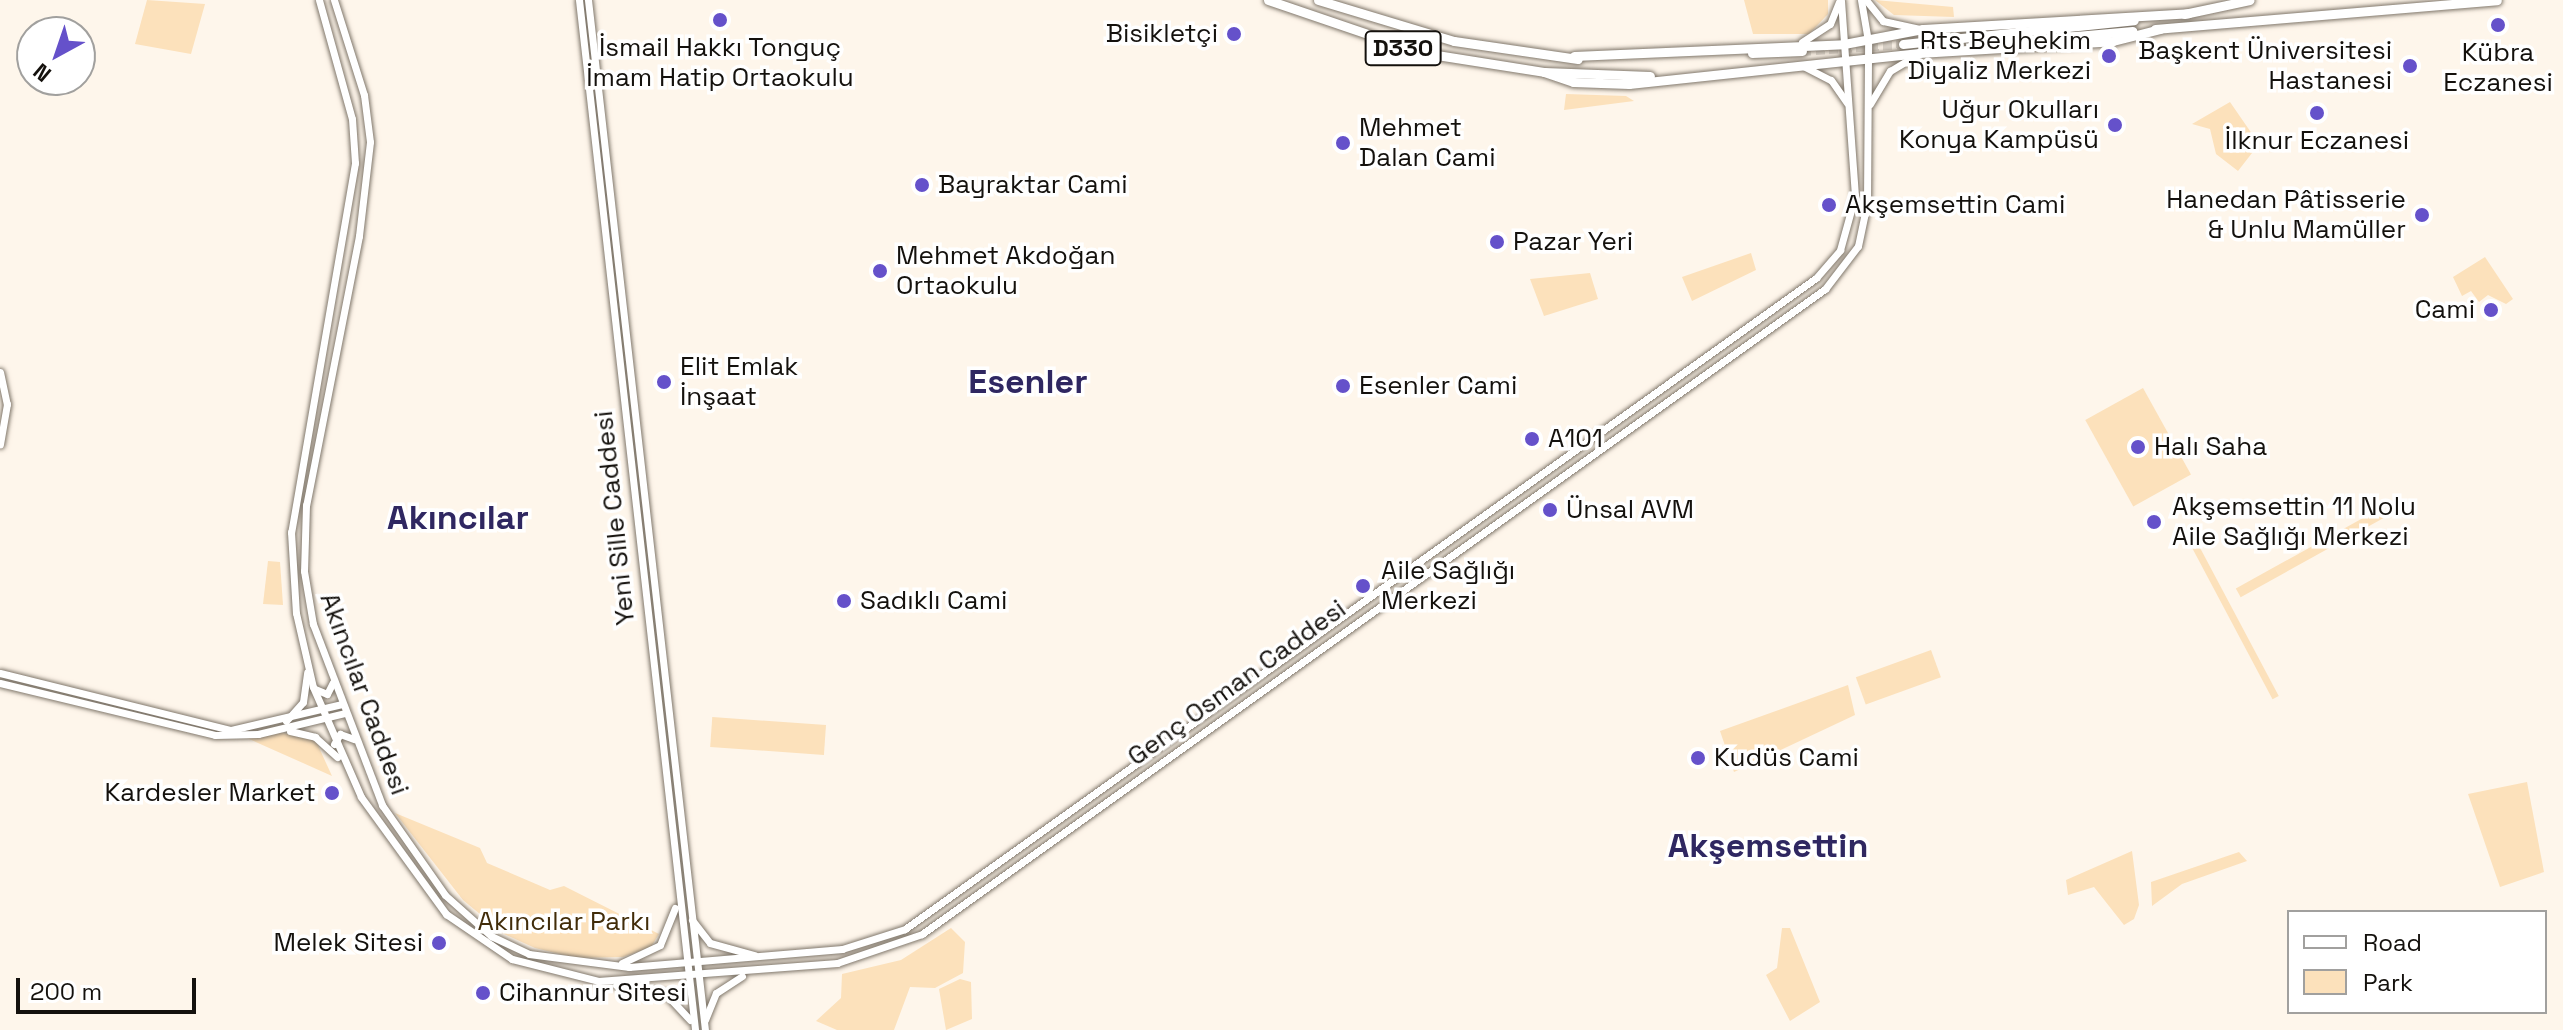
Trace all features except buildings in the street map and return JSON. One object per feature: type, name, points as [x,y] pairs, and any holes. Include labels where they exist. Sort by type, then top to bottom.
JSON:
[{"type":"highway","name":"D330","points":[[1268,0],[1424,53],[1544,72],[1573,82],[1629,84],[1802,55]]},
{"type":"highway","name":"D330","points":[[1318,0],[1454,41],[1574,56],[1802,55]]},
{"type":"highway","points":[[2250,0],[2189,13],[1904,48],[2497,0]]},
{"type":"highway","points":[[1802,55],[1923,29],[2189,13]]},
{"type":"highway","points":[[1802,55],[1845,62],[1919,53],[2113,41],[2160,29]]},
{"type":"main road","name":"Akıncılar Caddesi","points":[[319,0],[352,119],[352,189],[293,509],[292,584],[306,662],[323,716],[342,763],[399,857],[459,926],[512,959],[598,981],[686,978]]},
{"type":"main road","name":"Akıncılar Caddesi","points":[[334,0],[364,95],[370,142],[304,534],[308,607],[333,681],[397,832],[463,912],[529,954],[607,966],[684,966]]},
{"type":"main road","name":"Yeni Sille Caddesi","points":[[579,0],[676,902],[695,1030]]},
{"type":"main road","name":"Yeni Sille Caddesi","points":[[588,0],[688,911],[704,1028]]},
{"type":"main road","points":[[1840,0],[1830,24],[1802,55],[1831,80],[1850,110]]},
{"type":"main road","name":"Genç Osman Caddesi","points":[[684,966],[864,945],[905,929],[1816,278],[1840,250],[1852,217],[1850,110],[1840,0]]},
{"type":"main road","points":[[1864,0],[1883,21],[1923,29]]},
{"type":"main road","name":"Genç Osman Caddesi","points":[[686,978],[857,960],[922,934],[1825,289],[1862,233],[1868,76],[1864,0]]},
{"type":"main road","points":[[1867,110],[1890,71],[1919,53]]},
{"type":"main road","points":[[0,372],[7,404],[0,444]]},
{"type":"main road","points":[[284,726],[303,702],[306,662]]},
{"type":"main road","points":[[0,673],[231,730],[284,726],[315,737],[342,763]]},
{"type":"main road","points":[[313,687],[327,694],[333,681]]},
{"type":"main road","points":[[0,683],[192,731],[243,736],[344,708]]},
{"type":"main road","points":[[334,745],[340,734],[356,740]]},
{"type":"main road","points":[[607,966],[660,945],[676,902]]},
{"type":"main road","points":[[688,911],[710,943],[764,957]]},
{"type":"main road","points":[[704,1028],[716,993],[747,973]]},
{"type":"main road","points":[[598,981],[665,993],[695,1030]]},
{"type":"green space","points":[[147,0],[205,4],[191,54],[135,44]]},
{"type":"green space","points":[[1744,0],[1828,0],[1828,14],[1809,34],[1753,34]]},
{"type":"green space","points":[[1875,0],[1953,7],[1954,17],[1894,15]]},
{"type":"green space","points":[[1566,94],[1626,96],[1634,101],[1564,110]]},
{"type":"green space","points":[[2230,102],[2259,144],[2238,171],[2216,154],[2210,129],[2192,124]]},
{"type":"green space","points":[[1751,253],[1756,270],[1692,301],[1682,277]]},
{"type":"green space","points":[[2485,257],[2513,299],[2506,304],[2488,295],[2479,302],[2471,291],[2462,296],[2453,277]]},
{"type":"green space","points":[[1590,273],[1598,299],[1544,316],[1530,279]]},
{"type":"green space","name":"Halı Saha","points":[[2143,388],[2191,475],[2133,507],[2085,420]]},
{"type":"green space","points":[[2381,508],[2386,517],[2241,597],[2236,588]]},
{"type":"green space","points":[[2190,529],[2279,696],[2273,699],[2184,532]]},
{"type":"green space","points":[[268,561],[280,562],[283,605],[263,604]]},
{"type":"green space","points":[[1931,650],[1941,677],[1866,705],[1856,677]]},
{"type":"green space","points":[[1848,685],[1855,715],[1734,772],[1720,731]]},
{"type":"green space","points":[[712,717],[826,725],[824,755],[710,747]]},
{"type":"green space","points":[[279,732],[316,741],[332,776],[247,738]]},
{"type":"green space","points":[[2527,782],[2544,872],[2500,887],[2468,794]]},
{"type":"green space","name":"Akıncılar Parkı","points":[[395,813],[480,848],[487,863],[550,890],[564,886],[659,934],[651,947],[623,957],[576,958],[535,948],[504,934],[463,900]]},
{"type":"green space","points":[[2132,851],[2139,905],[2134,919],[2124,925],[2094,887],[2068,895],[2066,880]]},
{"type":"green space","points":[[2239,852],[2247,861],[2182,884],[2152,906],[2151,882]]},
{"type":"green space","points":[[951,928],[965,942],[963,973],[935,988],[910,987],[894,1030],[837,1030],[816,1021],[841,998],[842,974],[901,960]]},
{"type":"green space","points":[[1782,928],[1790,928],[1820,1002],[1790,1021],[1766,975],[1777,968]]},
{"type":"green space","points":[[960,979],[971,982],[972,1019],[946,1030],[939,989]]},
{"type":"tunnel","points":[[1802,51],[1903,44]]},
{"type":"place","name":"İsmail Hakkı Tonguç İmam Hatip Ortaokulu","points":[[720,20]]},
{"type":"place","name":"Kübra Eczanesi","points":[[2498,25]]},
{"type":"place","name":"Bisikletçi","points":[[1234,34]]},
{"type":"place","name":"Rts Beyhekim Diyaliz Merkezi","points":[[2109,56]]},
{"type":"place","name":"Başkent Üniversitesi Hastanesi","points":[[2410,66]]},
{"type":"place","name":"İlknur Eczanesi","points":[[2317,113]]},
{"type":"place","name":"Uğur Okulları Konya Kampüsü","points":[[2115,125]]},
{"type":"place","name":"Mehmet Dalan Cami","points":[[1343,143]]},
{"type":"place","name":"Bayraktar Cami","points":[[922,185]]},
{"type":"place","name":"Akşemsettin Cami","points":[[1829,205]]},
{"type":"place","name":"Hanedan Pâtisserie & Unlu Mamüller","points":[[2422,215]]},
{"type":"place","name":"Pazar Yeri","points":[[1497,242]]},
{"type":"place","name":"Mehmet Akdoğan Ortaokulu","points":[[880,271]]},
{"type":"place","name":"Cami","points":[[2491,310]]},
{"type":"place","name":"Elit Emlak İnşaat","points":[[664,382]]},
{"type":"place","name":"Esenler Cami","points":[[1343,386]]},
{"type":"place","name":"A101","points":[[1532,439]]},
{"type":"place","name":"Halı Saha","points":[[2138,447]]},
{"type":"place","name":"Ünsal AVM","points":[[1550,510]]},
{"type":"place","name":"Akşemsettin 11 Nolu Aile Sağlığı Merkezi","points":[[2154,522]]},
{"type":"place","name":"Aile Sağlığı Merkezi","points":[[1363,586]]},
{"type":"place","name":"Sadıklı Cami","points":[[844,601]]},
{"type":"place","name":"Kudüs Cami","points":[[1698,758]]},
{"type":"place","name":"Kardesler Market","points":[[332,793]]},
{"type":"place","name":"Melek Sitesi","points":[[439,943]]},
{"type":"place","name":"Cihannur Sitesi","points":[[483,993]]},
{"type":"district","name":"Esenler","points":[[1028,382]]},
{"type":"district","name":"Akıncılar","points":[[458,518]]},
{"type":"district","name":"Akşemsettin","points":[[1768,846]]}]
